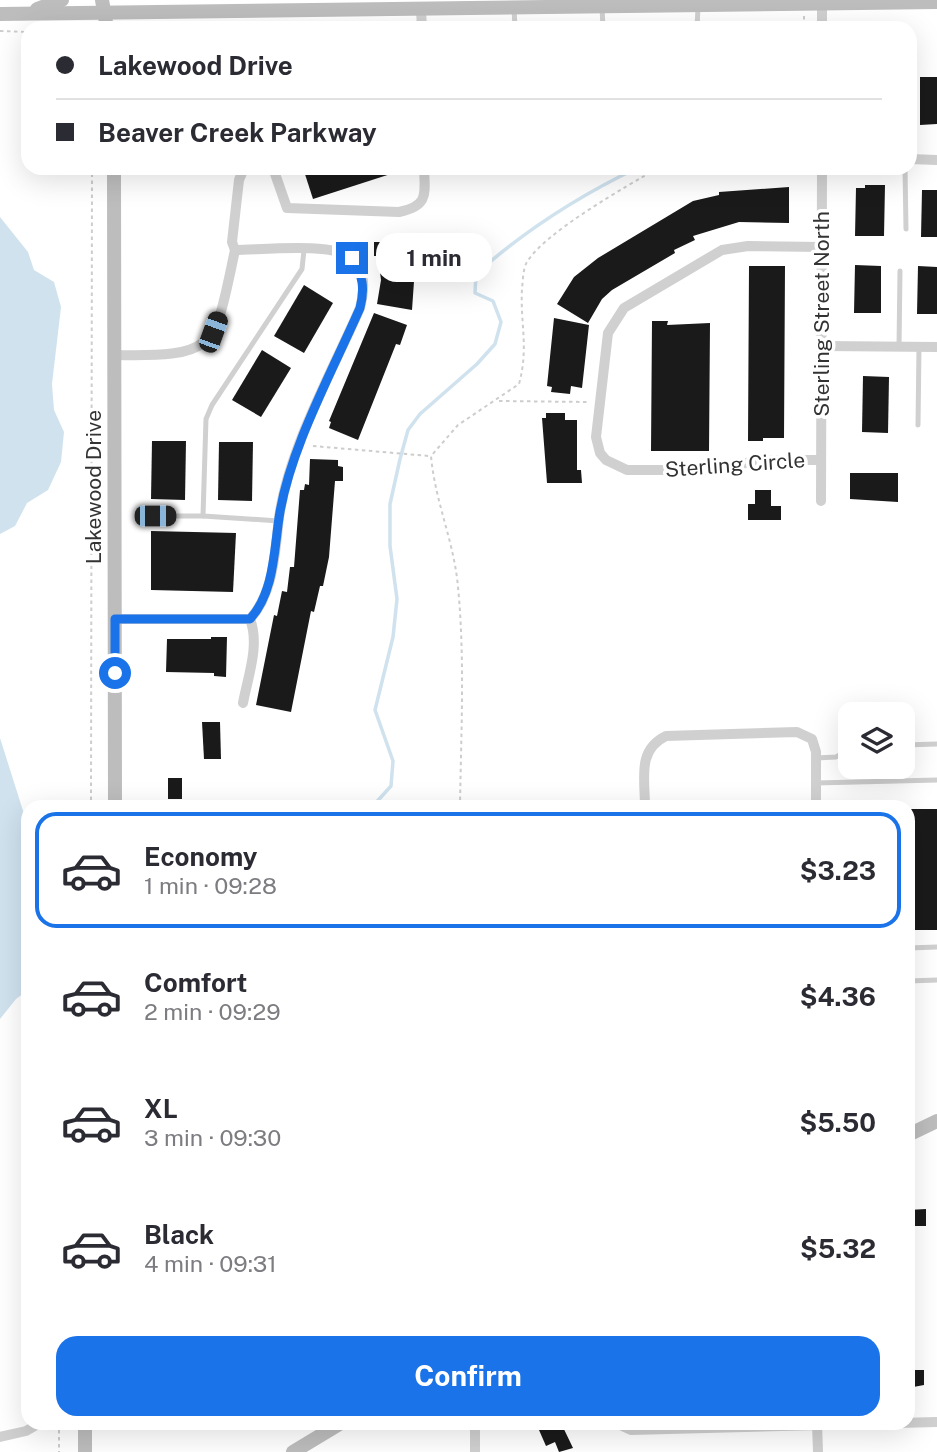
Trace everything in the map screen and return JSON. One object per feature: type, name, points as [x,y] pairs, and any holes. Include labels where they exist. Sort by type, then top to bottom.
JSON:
[{"type":"street","points":[[7,14],[62,0]]},
{"type":"street","points":[[7,14],[104,6],[514,8],[937,2]]},
{"type":"street","points":[[822,4],[822,21]]},
{"type":"street","points":[[917,159],[937,160]]},
{"type":"street","name":"Lakewood Drive","points":[[114,175],[115,800]]},
{"type":"street","points":[[115,355],[169,356],[199,348],[213,332],[223,306],[235,250],[232,242],[241,175]]},
{"type":"street","points":[[275,175],[287,208],[399,212],[416,209],[422,201],[424,175]]},
{"type":"street","name":"Sterling Street North","points":[[821,501],[822,175]]},
{"type":"street","name":"Sterling Circle","points":[[821,460],[758,460],[718,470],[620,469],[606,460],[597,445],[608,333],[617,316],[632,302],[722,250],[748,246],[822,247]]},
{"type":"street","points":[[115,619],[250,619],[259,609],[276,558],[286,478],[364,291],[362,275],[352,258],[333,249],[235,250]]},
{"type":"street","points":[[822,346],[937,347]]},
{"type":"street","points":[[243,703],[254,648],[255,631],[250,619]]},
{"type":"street","points":[[645,800],[645,756],[652,742],[666,736],[797,732],[812,739],[816,758],[816,800]]},
{"type":"street","points":[[915,1132],[937,1121]]},
{"type":"street","points":[[915,1422],[937,1422]]},
{"type":"street","points":[[0,1437],[28,1430]]},
{"type":"street","points":[[85,1430],[85,1452]]},
{"type":"street","points":[[293,1452],[329,1430]]},
{"type":"street","points":[[475,1430],[475,1452]]},
{"type":"street","points":[[817,1430],[818,1452]]},
{"type":"lane","points":[[697,21],[698,6]]},
{"type":"lane","points":[[602,7],[603,21]]},
{"type":"lane","points":[[514,8],[515,21]]},
{"type":"lane","points":[[905,175],[906,229]]},
{"type":"lane","points":[[203,516],[206,419],[212,405],[302,269],[304,250]]},
{"type":"lane","points":[[899,347],[900,271]]},
{"type":"lane","points":[[918,425],[919,347]]},
{"type":"lane","points":[[155,516],[279,521]]},
{"type":"lane","points":[[915,745],[937,744]]},
{"type":"lane","points":[[816,758],[838,756]]},
{"type":"lane","points":[[816,783],[937,780]]},
{"type":"lane","points":[[915,948],[937,947]]},
{"type":"lane","points":[[915,981],[937,980]]},
{"type":"path","points":[[0,31],[21,32]]},
{"type":"path","points":[[92,175],[92,800]]},
{"type":"path","points":[[460,800],[459,588],[453,547],[434,492],[431,456],[458,425],[498,401],[519,384],[525,360],[522,289],[526,262],[557,233],[647,175]]},
{"type":"path","points":[[498,401],[545,403],[601,400]]},
{"type":"path","points":[[302,442],[324,449],[431,456]]},
{"type":"path","points":[[59,1430],[59,1452]]},
{"type":"water","points":[[0,217],[28,252],[34,270],[54,282],[61,307],[52,384],[54,410],[64,432],[61,462],[48,490],[27,503],[15,526],[0,534]]},
{"type":"water","points":[[0,738],[21,804],[21,995],[0,1019]]},
{"type":"building","points":[[920,77],[937,77],[937,124],[920,125]]},
{"type":"building","points":[[305,175],[387,175],[313,199]]},
{"type":"building","points":[[865,185],[885,185],[884,236],[855,236],[856,188],[865,188]]},
{"type":"building","points":[[789,187],[789,223],[739,222],[693,236],[695,240],[674,250],[675,253],[612,290],[602,299],[588,323],[557,304],[574,277],[598,258],[693,201],[719,195],[719,192]]},
{"type":"building","points":[[922,190],[937,190],[937,237],[921,237]]},
{"type":"building","points":[[374,242],[409,242],[409,267],[415,267],[412,310],[377,304],[381,280],[378,256],[374,256]]},
{"type":"building","points":[[855,265],[881,266],[881,313],[854,313]]},
{"type":"building","points":[[749,266],[785,266],[784,438],[763,438],[763,441],[748,441]]},
{"type":"building","points":[[918,266],[937,267],[937,314],[917,314]]},
{"type":"building","points":[[304,285],[333,303],[304,353],[274,336]]},
{"type":"building","points":[[374,313],[407,325],[400,345],[396,344],[358,440],[329,428],[329,421]]},
{"type":"building","points":[[554,318],[589,325],[582,388],[571,386],[570,394],[551,392],[552,387],[547,386]]},
{"type":"building","points":[[652,321],[668,321],[667,325],[710,323],[709,451],[651,451]]},
{"type":"building","points":[[262,350],[291,368],[261,417],[232,400]]},
{"type":"building","points":[[863,376],[889,377],[888,433],[862,432]]},
{"type":"building","points":[[546,413],[565,413],[565,420],[577,420],[577,470],[581,470],[582,483],[547,483],[542,418],[546,418]]},
{"type":"building","points":[[152,441],[186,441],[185,500],[151,499]]},
{"type":"building","points":[[219,442],[253,442],[252,501],[218,500]]},
{"type":"building","points":[[310,459],[338,460],[338,466],[343,467],[343,481],[335,481],[329,557],[323,586],[320,586],[314,612],[311,611],[291,712],[256,705],[274,615],[277,616],[282,591],[287,592],[290,567],[294,567],[300,490],[304,490],[305,484],[309,485]]},
{"type":"building","points":[[850,473],[898,473],[898,502],[850,499]]},
{"type":"building","points":[[755,490],[771,490],[771,506],[781,506],[781,520],[748,520],[748,504],[755,504]]},
{"type":"building","points":[[151,531],[236,533],[233,592],[151,590]]},
{"type":"building","points":[[227,637],[226,677],[214,676],[214,673],[166,672],[167,639]]},
{"type":"building","points":[[202,722],[220,722],[221,759],[204,759]]},
{"type":"building","points":[[168,778],[182,778],[182,799],[168,799]]},
{"type":"building","points":[[915,809],[937,809],[937,930],[915,930]]},
{"type":"building","points":[[926,1209],[926,1226],[915,1226],[915,1210]]},
{"type":"building","points":[[915,1370],[924,1370],[924,1385],[915,1387]]},
{"type":"building","points":[[539,1430],[564,1430],[573,1448],[559,1452],[555,1442],[546,1446]]},
{"type":"waterway","points":[[378,800],[391,786],[393,761],[375,710],[393,637],[397,599],[390,546],[390,504],[408,430],[420,414],[477,364],[495,344],[501,322],[493,301],[475,293],[476,274],[513,243],[553,215],[623,175]]},
{"type":"route","points":[[115,673],[115,619],[250,619],[259,609],[276,558],[286,478],[360,308],[364,291],[362,275],[352,258]]}]
